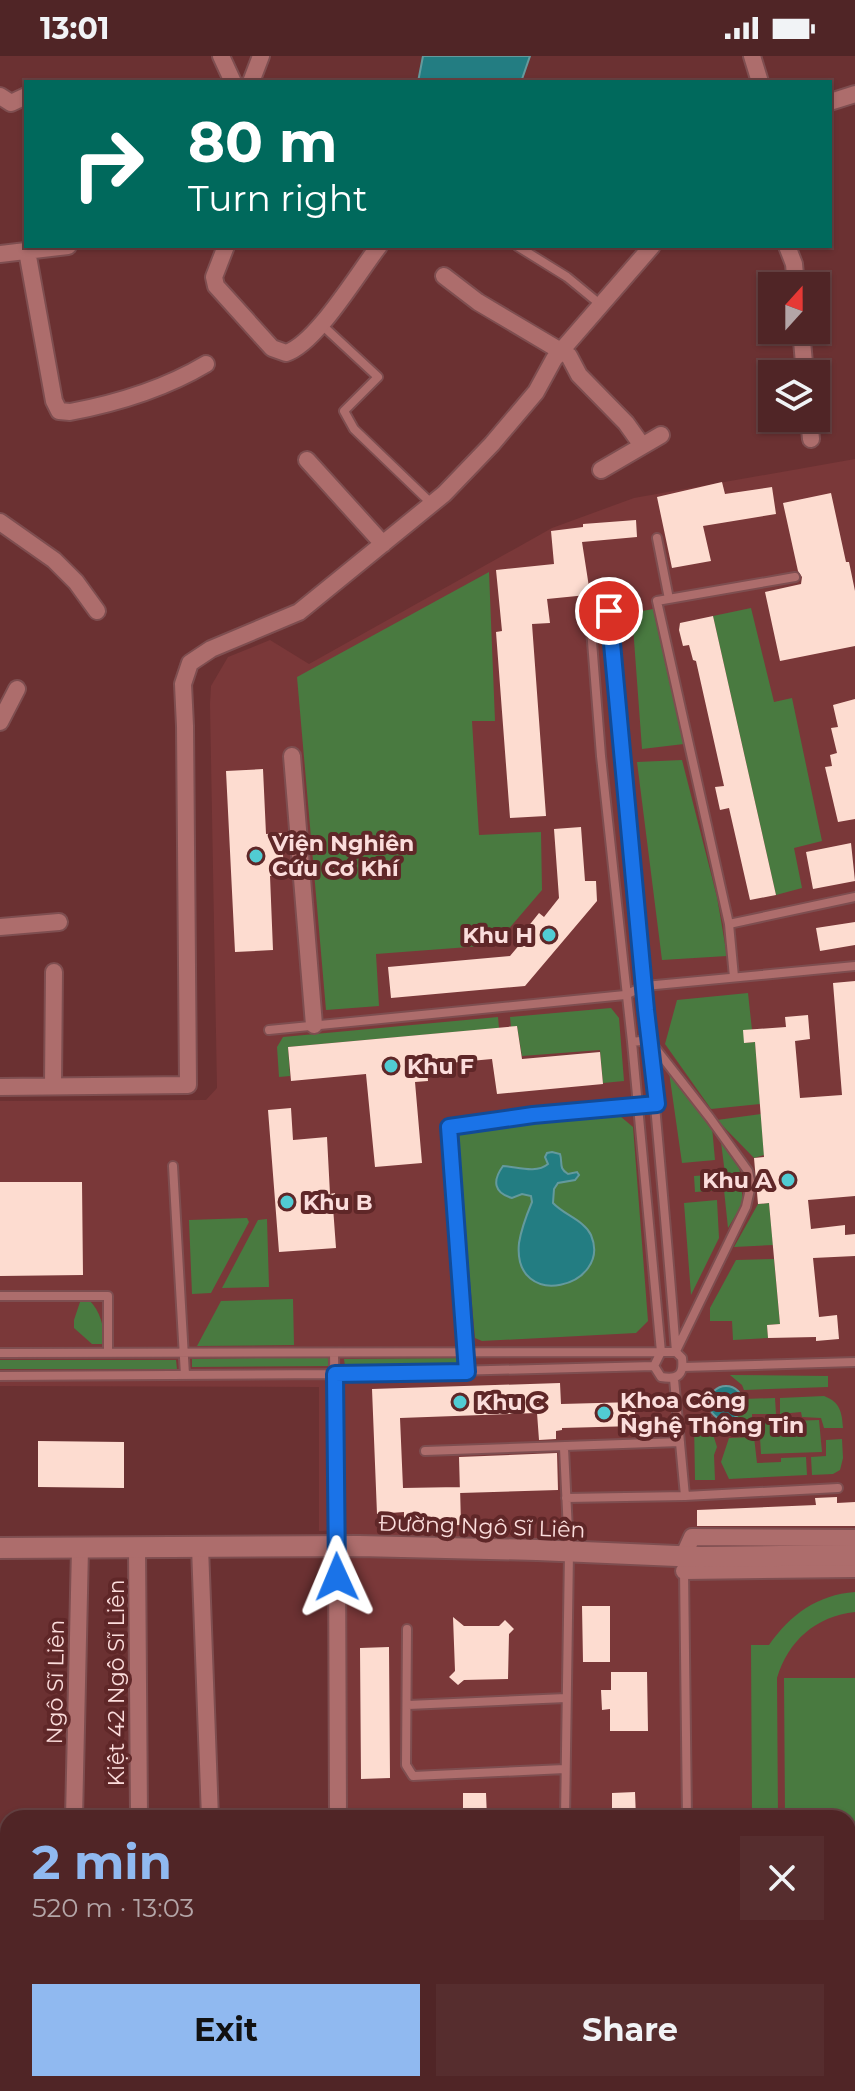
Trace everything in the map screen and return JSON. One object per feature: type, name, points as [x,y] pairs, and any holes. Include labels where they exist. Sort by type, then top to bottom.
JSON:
[{"type":"street","points":[[221,56],[232,80]]},
{"type":"street","points":[[252,80],[261,56]]},
{"type":"street","points":[[752,56],[759,80]]},
{"type":"street","points":[[832,101],[855,94]]},
{"type":"street","points":[[0,96],[11,103],[24,97]]},
{"type":"street","points":[[0,254],[52,248]]},
{"type":"street","points":[[225,248],[214,283],[280,353],[291,352],[322,325],[378,248]]},
{"type":"street","points":[[0,1087],[188,1085],[183,684],[190,663],[211,649],[299,612],[432,504],[528,403],[562,351],[650,248]]},
{"type":"street","points":[[788,248],[795,272]]},
{"type":"street","points":[[27,251],[54,401],[59,411],[70,412],[134,398],[206,364]]},
{"type":"street","points":[[444,276],[478,302],[569,356],[579,375],[626,423],[641,444]]},
{"type":"street","points":[[810,432],[811,439]]},
{"type":"street","points":[[601,470],[661,435]]},
{"type":"street","points":[[307,460],[383,544]]},
{"type":"street","points":[[0,522],[54,560],[76,582],[97,611]]},
{"type":"street","points":[[0,722],[17,689]]},
{"type":"street","points":[[292,756],[314,1025]]},
{"type":"street","points":[[0,927],[59,922]]},
{"type":"street","points":[[53,1086],[54,972]]},
{"type":"street","points":[[855,1538],[692,1537],[689,1562],[855,1569]]},
{"type":"street","name":"Kiệt 42 Ngô Sĩ Liên","points":[[137,1547],[139,1810]]},
{"type":"street","points":[[200,1547],[210,1810]]},
{"type":"street","points":[[337,1547],[338,1810]]},
{"type":"street","name":"Đường Ngô Sĩ Liên","points":[[0,1548],[337,1547],[569,1552],[689,1562],[855,1555]]},
{"type":"street","name":"Ngô Sĩ Liên","points":[[74,1810],[80,1548]]},
{"type":"lane","points":[[520,248],[567,277],[601,305]]},
{"type":"lane","points":[[322,325],[378,377],[344,411],[354,429],[432,504]]},
{"type":"lane","points":[[657,538],[669,599]]},
{"type":"lane","points":[[734,977],[729,924],[657,601],[795,577]]},
{"type":"lane","points":[[609,611],[657,1104],[676,1352],[682,1358],[683,1367],[679,1377],[674,1379],[661,1377],[654,1366],[661,1352],[601,756],[590,616],[609,611]]},
{"type":"lane","points":[[601,756],[622,756]]},
{"type":"lane","points":[[729,924],[855,897]]},
{"type":"lane","points":[[269,1030],[625,995],[645,986],[855,966]]},
{"type":"lane","points":[[632,1042],[649,1040]]},
{"type":"lane","points":[[649,1040],[748,1171],[750,1181],[746,1207],[676,1352]]},
{"type":"lane","points":[[467,1372],[449,1127],[533,1115],[657,1104]]},
{"type":"lane","points":[[173,1166],[185,1375]]},
{"type":"lane","points":[[0,1296],[108,1296],[108,1353]]},
{"type":"lane","points":[[0,1353],[676,1352]]},
{"type":"lane","points":[[334,1353],[337,1547]]},
{"type":"lane","points":[[683,1367],[855,1362]]},
{"type":"lane","points":[[0,1376],[467,1372],[654,1366]]},
{"type":"lane","points":[[674,1379],[685,1496]]},
{"type":"lane","points":[[425,1451],[680,1442]]},
{"type":"lane","points":[[564,1448],[569,1552],[565,1810]]},
{"type":"lane","points":[[566,1498],[838,1488]]},
{"type":"lane","points":[[687,1810],[689,1562]]},
{"type":"lane","points":[[407,1629],[406,1765],[413,1776],[565,1769]]},
{"type":"lane","points":[[408,1705],[566,1698]]},
{"type":"shaded area","points":[[855,459],[855,1810],[344,1810],[343,1539],[342,1530],[319,1531],[319,1387],[0,1386],[0,1101],[206,1100],[217,1088],[210,704],[211,686],[228,657],[270,640],[309,664],[552,528],[634,498]]},
{"type":"green space","points":[[489,572],[495,721],[472,721],[479,835],[541,832],[542,890],[495,945],[376,954],[379,1006],[326,1010],[297,677]]},
{"type":"green space","points":[[751,608],[774,702],[792,698],[822,841],[794,848],[802,888],[776,895],[713,616]]},
{"type":"green space","points":[[653,609],[684,744],[642,749],[632,613]]},
{"type":"green space","points":[[682,760],[717,897],[727,956],[662,960],[637,762]]},
{"type":"green space","points":[[748,993],[752,1030],[745,1043],[755,1042],[760,1104],[711,1109],[665,1044],[677,1000]]},
{"type":"green space","points":[[611,1008],[619,1018],[624,1081],[603,1083],[600,1050],[522,1056],[517,1026],[511,1027],[510,1017]]},
{"type":"green space","points":[[498,1017],[499,1028],[288,1047],[290,1076],[279,1077],[277,1047],[283,1037]]},
{"type":"green space","points":[[669,1072],[712,1127],[715,1160],[682,1163]]},
{"type":"green space","points":[[761,1114],[764,1155],[754,1158],[717,1120]]},
{"type":"green space","points":[[620,1116],[633,1127],[648,1321],[636,1333],[482,1341],[475,1338],[457,1136],[460,1130]]},
{"type":"green space","points":[[721,1142],[739,1164],[743,1203],[728,1228],[724,1190],[695,1192],[694,1176],[725,1174]]},
{"type":"green space","points":[[717,1200],[719,1238],[691,1295],[684,1203]]},
{"type":"green space","points":[[769,1203],[773,1245],[734,1247],[758,1204]]},
{"type":"green space","points":[[247,1218],[249,1222],[211,1293],[192,1294],[189,1220]]},
{"type":"green space","points":[[267,1219],[269,1287],[222,1288],[258,1220]]},
{"type":"green space","points":[[774,1259],[780,1324],[767,1325],[768,1338],[733,1340],[732,1321],[710,1321],[710,1308],[736,1260]]},
{"type":"green space","points":[[81,1299],[88,1299],[99,1314],[105,1344],[92,1344],[74,1328]]},
{"type":"green space","points":[[293,1299],[294,1345],[197,1346],[221,1301]]},
{"type":"green space","points":[[328,1357],[328,1366],[192,1367],[192,1359]]},
{"type":"green space","points":[[460,1358],[460,1365],[345,1366],[344,1359]]},
{"type":"green space","points":[[0,1360],[176,1360],[177,1369],[0,1369]]},
{"type":"green space","points":[[730,1375],[828,1376],[828,1387],[744,1390]]},
{"type":"green space","points":[[824,1396],[839,1408],[843,1428],[824,1428],[821,1418],[802,1417],[801,1412],[780,1414],[780,1398]]},
{"type":"green space","points":[[775,1398],[776,1414],[752,1414],[752,1427],[730,1428],[730,1419],[738,1415],[743,1399]]},
{"type":"green space","points":[[819,1420],[822,1452],[761,1454],[759,1422]]},
{"type":"green space","points":[[694,1422],[711,1428],[717,1447],[714,1455],[715,1480],[695,1480]]},
{"type":"green space","points":[[754,1437],[757,1463],[806,1457],[807,1475],[729,1479],[721,1462],[729,1438]]},
{"type":"green space","points":[[842,1439],[840,1470],[833,1474],[812,1475],[811,1457],[826,1456],[826,1440]]},
{"type":"green space","points":[[855,1592],[855,1612],[841,1614],[816,1625],[796,1642],[782,1665],[777,1678],[778,1810],[752,1810],[751,1645],[769,1645],[796,1615],[817,1602]]},
{"type":"green space","points":[[784,1678],[855,1678],[855,1810],[785,1810]]},
{"type":"water","points":[[423,56],[530,56],[522,80],[418,80]]},
{"type":"water","points":[[552,1152],[560,1154],[565,1172],[577,1172],[579,1175],[575,1180],[558,1183],[554,1189],[553,1203],[588,1230],[594,1253],[588,1268],[576,1279],[561,1285],[545,1285],[530,1279],[521,1265],[519,1243],[532,1202],[531,1196],[506,1196],[498,1190],[496,1181],[503,1166],[538,1169],[548,1164],[545,1157]]},
{"type":"water","points":[[726,1386],[738,1391],[743,1403],[738,1415],[726,1420],[714,1415],[709,1403],[714,1391]]},
{"type":"building","points":[[722,482],[725,494],[772,487],[776,514],[703,526],[711,561],[672,568],[657,497]]},
{"type":"building","points":[[831,493],[855,591],[855,646],[780,661],[765,592],[801,584],[802,577],[783,503]]},
{"type":"building","points":[[636,520],[637,537],[582,542],[589,587],[587,595],[547,599],[550,623],[532,624],[546,816],[510,818],[496,632],[502,631],[496,570],[554,564],[551,531],[583,527],[583,524]]},
{"type":"building","points":[[713,616],[776,895],[750,900],[729,808],[720,810],[715,787],[724,786],[696,661],[689,645],[683,646],[679,630],[680,623]]},
{"type":"building","points":[[855,699],[855,819],[838,822],[825,767],[832,766],[830,755],[837,753],[831,728],[838,727],[833,705]]},
{"type":"building","points":[[263,769],[266,834],[282,833],[284,876],[270,876],[273,950],[235,952],[226,771]]},
{"type":"building","points":[[581,827],[585,881],[596,881],[597,901],[525,986],[391,998],[388,967],[510,956],[531,931],[527,928],[539,913],[544,917],[559,898],[554,829]]},
{"type":"building","points":[[851,843],[855,881],[813,889],[806,852]]},
{"type":"building","points":[[855,922],[855,945],[820,951],[816,928]]},
{"type":"building","points":[[855,981],[855,1196],[808,1200],[811,1229],[845,1225],[845,1235],[855,1234],[855,1256],[813,1258],[819,1317],[837,1315],[839,1339],[768,1338],[767,1325],[780,1324],[769,1203],[758,1204],[754,1158],[764,1157],[755,1042],[744,1043],[743,1030],[786,1027],[785,1017],[808,1015],[810,1039],[795,1041],[800,1098],[842,1095],[833,983]]},
{"type":"building","points":[[517,1026],[522,1059],[600,1052],[603,1084],[497,1094],[492,1059],[427,1065],[428,1081],[415,1082],[422,1163],[375,1167],[366,1074],[291,1081],[288,1047]]},
{"type":"building","points":[[291,1108],[293,1140],[327,1137],[330,1194],[335,1193],[336,1248],[279,1252],[268,1110]]},
{"type":"building","points":[[0,1182],[82,1182],[83,1275],[0,1276]]},
{"type":"building","points":[[560,1383],[561,1404],[635,1402],[635,1426],[562,1428],[556,1431],[556,1439],[539,1440],[537,1413],[400,1418],[403,1488],[460,1487],[461,1525],[404,1526],[404,1512],[377,1514],[372,1389]]},
{"type":"building","points":[[38,1441],[124,1442],[124,1488],[38,1487]]},
{"type":"building","points":[[557,1453],[558,1490],[460,1493],[459,1457]]},
{"type":"building","points":[[837,1497],[837,1503],[855,1502],[855,1526],[697,1526],[697,1510],[816,1505],[815,1498]]},
{"type":"building","points":[[582,1606],[610,1606],[610,1662],[583,1662]]},
{"type":"building","points":[[453,1617],[464,1626],[499,1626],[505,1620],[514,1629],[509,1634],[508,1679],[464,1680],[458,1685],[449,1677],[455,1671]]},
{"type":"building","points":[[389,1647],[390,1778],[361,1779],[360,1648]]},
{"type":"building","points":[[611,1672],[647,1672],[648,1731],[610,1731],[610,1709],[602,1710],[601,1690],[611,1690]]},
{"type":"building","points":[[635,1792],[636,1810],[612,1810],[612,1793]]},
{"type":"building","points":[[463,1793],[486,1793],[487,1810],[463,1810]]},
{"type":"place","name":"Viện Nghiên Cứu Cơ Khí","points":[[256,856]]},
{"type":"place","name":"Khu H","points":[[549,935]]},
{"type":"place","name":"Khu F","points":[[391,1066]]},
{"type":"place","name":"Khu A","points":[[788,1180]]},
{"type":"place","name":"Khu B","points":[[287,1202]]},
{"type":"place","name":"Khu C","points":[[460,1402]]},
{"type":"place","name":"Khoa Công Nghệ Thông Tin","points":[[604,1413]]},
{"type":"route","points":[[337,1577],[335,1374],[467,1372],[449,1127],[533,1115],[657,1104],[609,611]]}]
